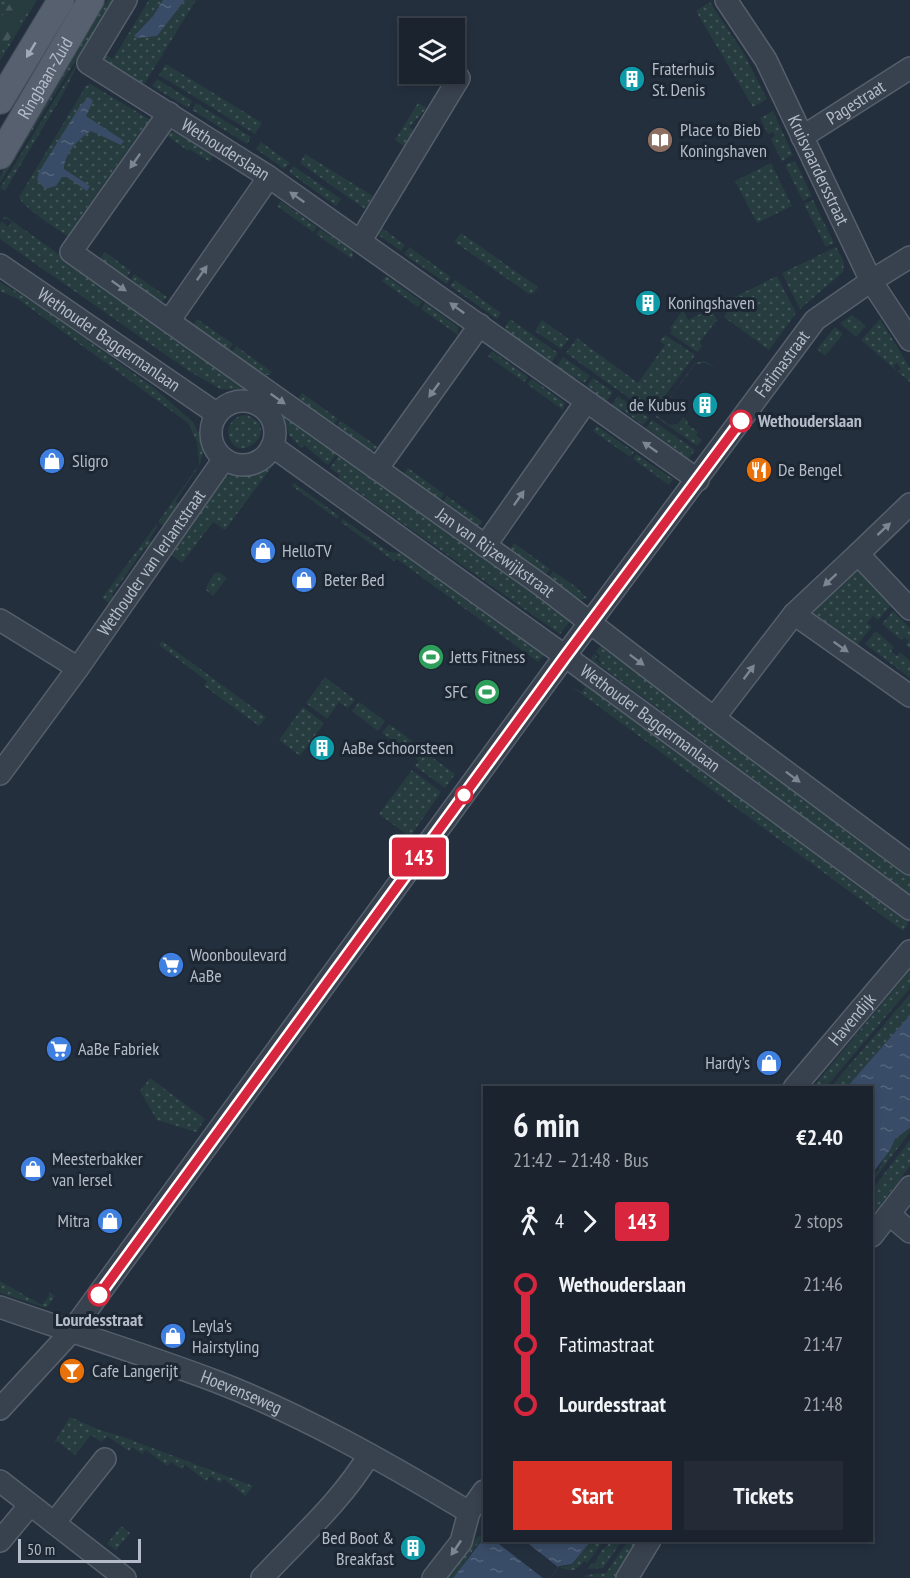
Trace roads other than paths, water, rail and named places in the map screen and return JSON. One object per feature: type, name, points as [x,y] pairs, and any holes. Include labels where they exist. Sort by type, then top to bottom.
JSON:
[{"type":"main road","name":"Ringbaan-Zuid","points":[[0,101],[61,0]]},
{"type":"main road","name":"Ringbaan-Zuid","points":[[0,156],[91,0]]},
{"type":"street","name":"Ringbaan-Zuid","points":[[88,63],[126,0]]},
{"type":"street","name":"Kruisvaardersstraat","points":[[726,0],[766,60],[871,281],[910,340]]},
{"type":"street","name":"Wethouderslaan","points":[[88,63],[269,177],[698,480]]},
{"type":"street","name":"Pagestraat","points":[[802,136],[910,68]]},
{"type":"street","points":[[361,240],[455,84]]},
{"type":"street","name":"Jan van Rijzewijkstraat","points":[[169,113],[71,252],[541,585],[910,864]]},
{"type":"street","points":[[169,321],[269,177]]},
{"type":"street","name":"Fatimastraat","points":[[71,1332],[565,657],[815,320],[910,257]]},
{"type":"street","name":"Wethouder Baggermanlaan","points":[[0,265],[217,414]]},
{"type":"street","points":[[377,469],[480,325]]},
{"type":"street","points":[[239,401],[249,401],[258,405],[266,411],[275,428],[272,446],[266,456],[246,465],[234,464],[224,459],[217,453],[210,434],[217,414],[230,404],[239,401]]},
{"type":"street","points":[[485,546],[586,402]]},
{"type":"street","name":"Wethouder Baggermanlaan","points":[[272,446],[910,909]]},
{"type":"street","name":"Wethouder van Ierlantstraat","points":[[0,774],[78,668],[224,459]]},
{"type":"street","points":[[714,718],[794,614],[910,504]]},
{"type":"street","points":[[858,554],[910,609]]},
{"type":"street","points":[[794,614],[910,696]]},
{"type":"street","points":[[0,620],[78,668]]},
{"type":"street","name":"Havendijk","points":[[796,1086],[910,951]]},
{"type":"street","points":[[873,1235],[910,1187]]},
{"type":"street","points":[[889,1214],[910,1232]]},
{"type":"street","name":"Hoevenseweg","points":[[0,1307],[215,1382],[322,1430],[469,1512]]},
{"type":"street","points":[[0,1409],[71,1332]]},
{"type":"street","points":[[262,1578],[298,1542],[357,1475],[369,1455]]},
{"type":"street","points":[[54,1523],[105,1459]]},
{"type":"street","points":[[0,1481],[125,1578]]},
{"type":"street","points":[[433,1578],[461,1542],[469,1512],[483,1492]]},
{"type":"street","points":[[0,1541],[30,1505]]},
{"type":"street","points":[[627,1578],[649,1542]]},
{"type":"water","points":[[163,0],[185,0],[157,36],[138,38],[134,36],[153,16]]},
{"type":"water","points":[[89,97],[93,101],[86,116],[124,141],[121,145],[91,131],[73,147],[64,169],[90,186],[87,191],[67,177],[62,177],[56,186],[45,189],[37,180],[39,172],[80,106]]},
{"type":"water","points":[[910,1015],[910,1128],[895,1139],[890,1150],[873,1173],[873,1086],[848,1086]]},
{"type":"water","points":[[590,1542],[572,1564],[559,1566],[551,1578],[453,1578],[480,1543]]},
{"type":"place","name":"Fraterhuis St. Denis","points":[[632,79]]},
{"type":"place","name":"Place to Bieb Koningshaven","points":[[660,140]]},
{"type":"place","name":"Koningshaven","points":[[648,303]]},
{"type":"place","name":"de Kubus","points":[[705,405]]},
{"type":"place","name":"Wethouderslaan","points":[[741,421]]},
{"type":"place","name":"Sligro","points":[[52,461]]},
{"type":"place","name":"De Bengel","points":[[759,470]]},
{"type":"place","name":"HelloTV","points":[[263,551]]},
{"type":"place","name":"Beter Bed","points":[[304,580]]},
{"type":"place","name":"Jetts Fitness","points":[[431,657]]},
{"type":"place","name":"SFC","points":[[487,692]]},
{"type":"place","name":"AaBe Schoorsteen","points":[[322,748]]},
{"type":"place","name":"Woonboulevard AaBe","points":[[171,965]]},
{"type":"place","name":"AaBe Fabriek","points":[[59,1049]]},
{"type":"place","name":"Hardy's","points":[[769,1063]]},
{"type":"place","name":"Meesterbakker van Iersel","points":[[33,1169]]},
{"type":"place","name":"Mitra","points":[[110,1221]]},
{"type":"place","name":"Lourdesstraat","points":[[99,1295]]},
{"type":"place","name":"Leyla's Hairstyling","points":[[173,1336]]},
{"type":"place","name":"Cafe Langerijt","points":[[72,1371]]},
{"type":"place","name":"Bed Boot & Breakfast","points":[[413,1548]]}]
